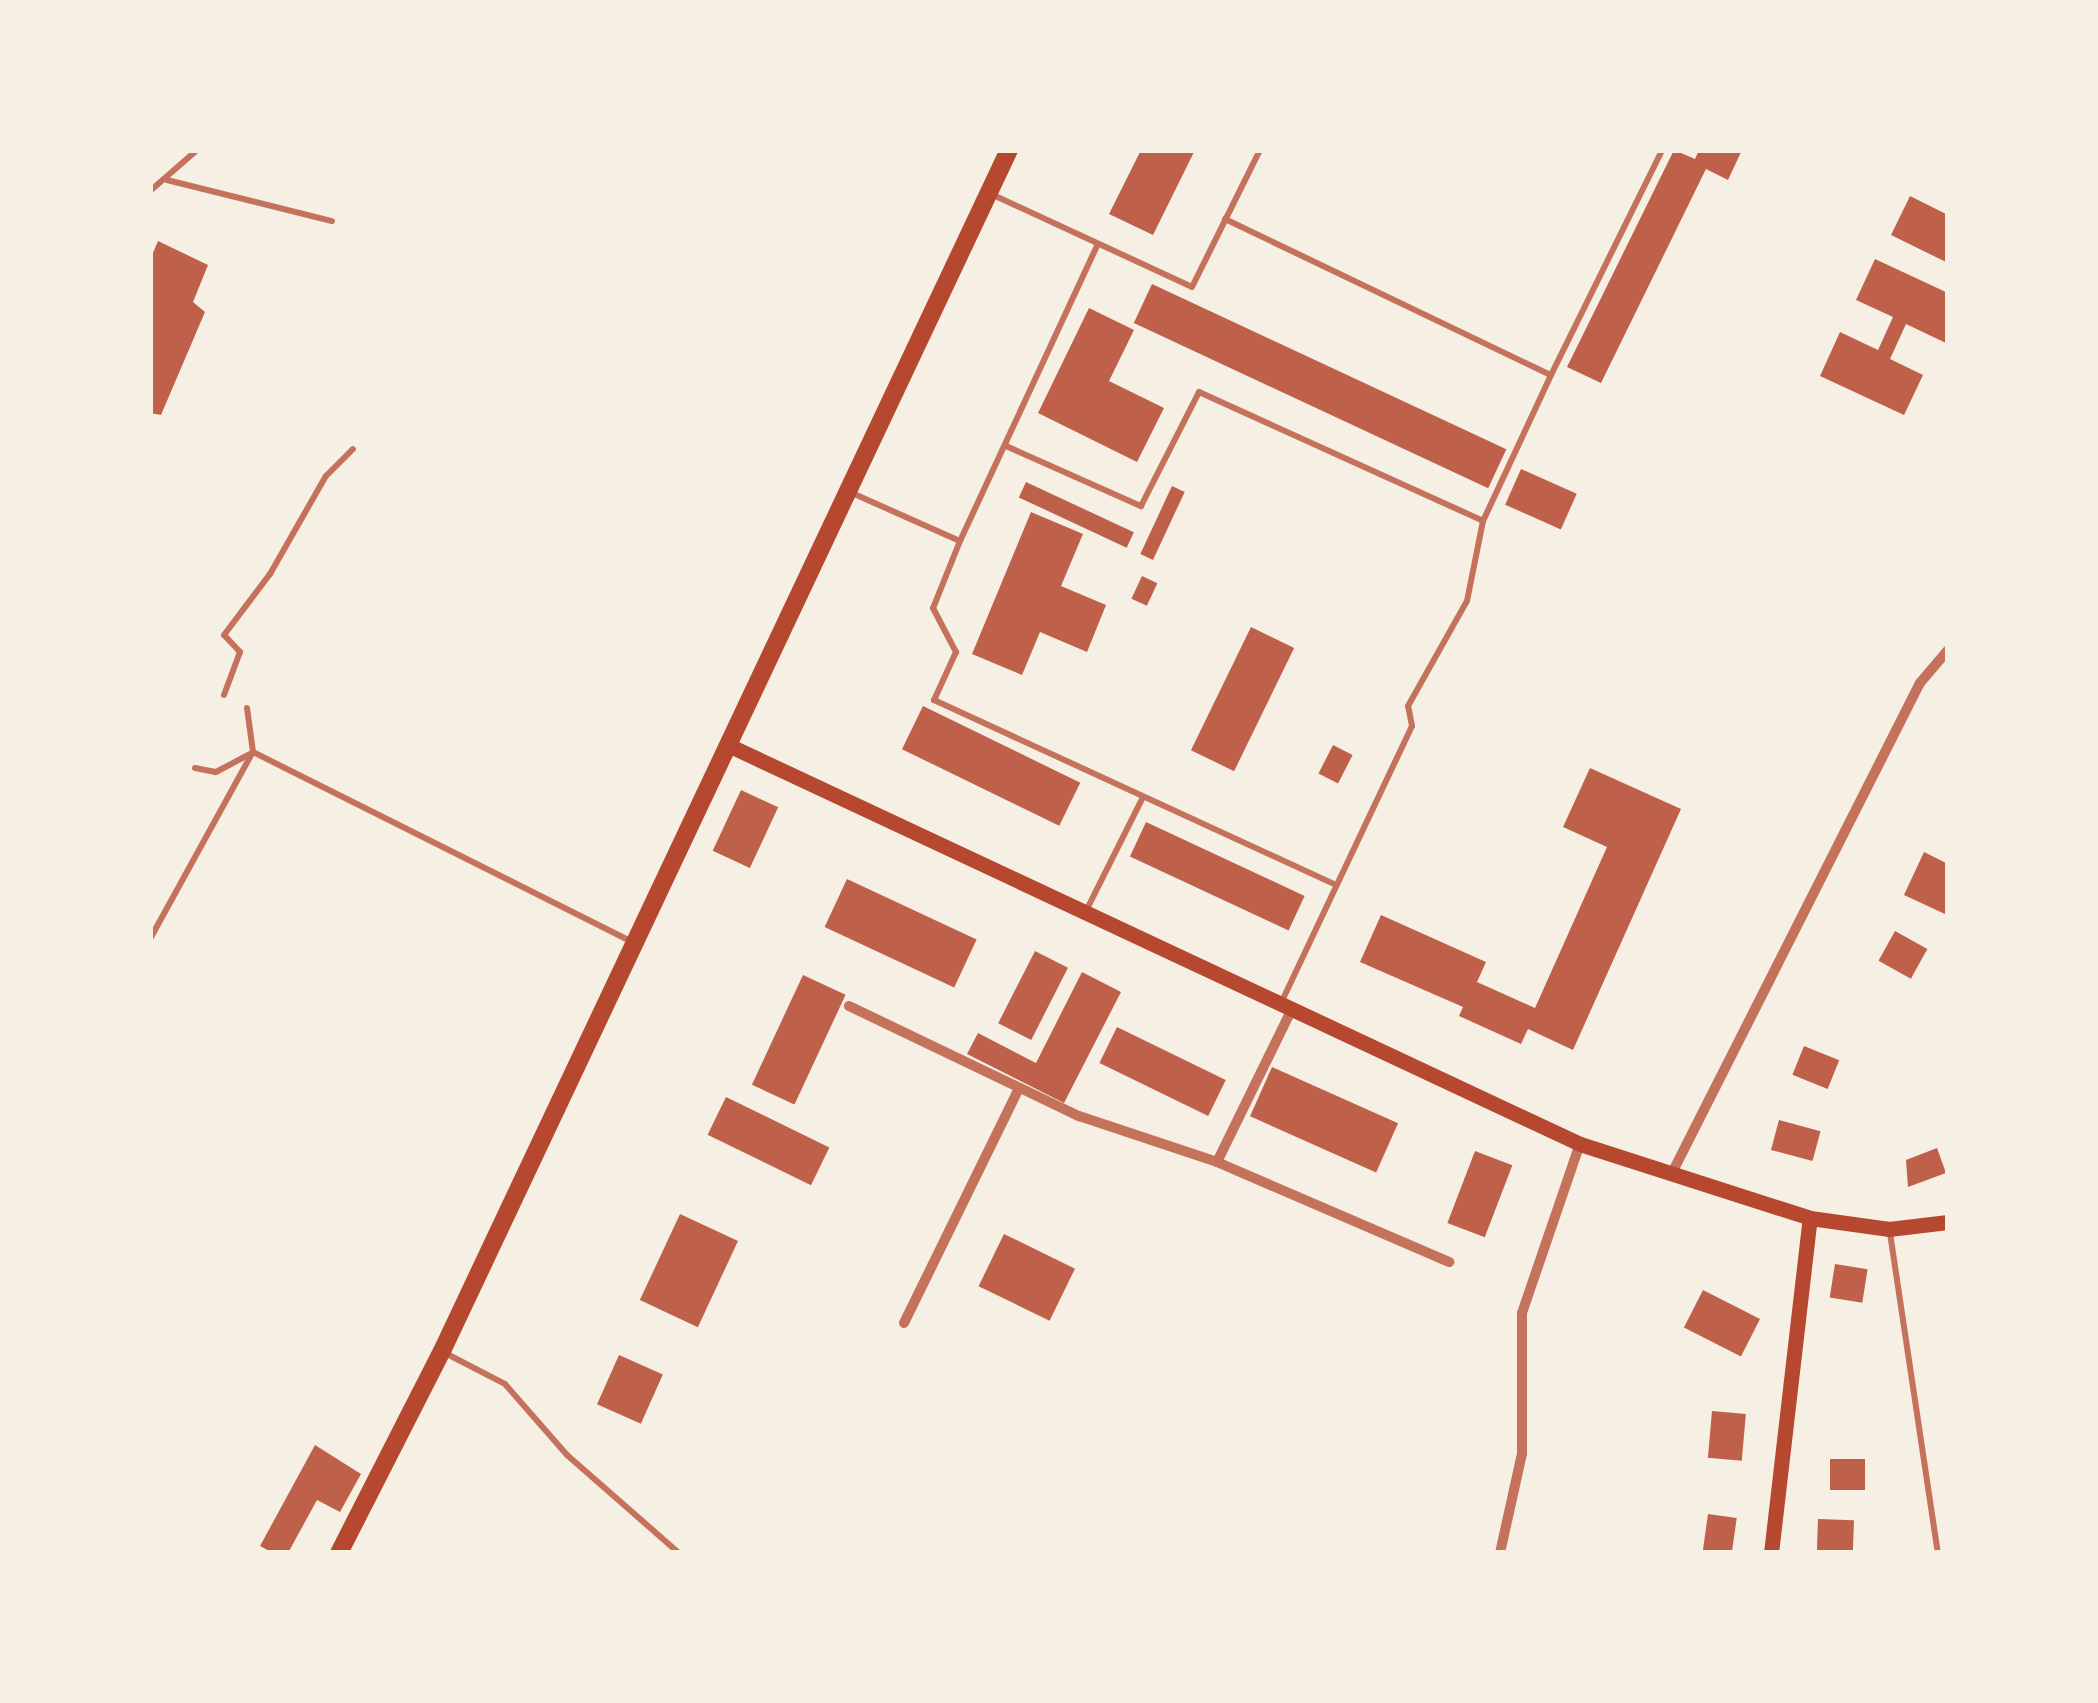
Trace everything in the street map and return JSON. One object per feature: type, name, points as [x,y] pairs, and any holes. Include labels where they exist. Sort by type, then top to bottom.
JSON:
[{"type":"highway","points":[[339,1553],[442,1352],[845,490],[1010,150]]},
{"type":"main road","points":[[728,745],[1580,1144],[1810,1218],[1889,1229],[1948,1222]]},
{"type":"main road","points":[[1771,1553],[1810,1218]]},
{"type":"street","points":[[1671,1175],[1920,683],[1948,650]]},
{"type":"street","points":[[849,1006],[1079,1116],[1217,1162],[1448,1262]]},
{"type":"street","points":[[1217,1162],[1286,1007]]},
{"type":"street","points":[[904,1323],[1019,1088]]},
{"type":"street","points":[[1500,1553],[1522,1454],[1522,1312],[1580,1144]]},
{"type":"lane","points":[[150,191],[197,150]]},
{"type":"lane","points":[[989,194],[1192,287],[1259,150]]},
{"type":"lane","points":[[1286,1007],[1336,885],[1412,726],[1408,706],[1466,602],[1483,521],[1662,150]]},
{"type":"lane","points":[[167,180],[332,220]]},
{"type":"lane","points":[[1226,219],[1551,375]]},
{"type":"lane","points":[[1098,244],[933,608],[956,652],[934,700],[1336,885]]},
{"type":"lane","points":[[1006,446],[1141,506],[1199,392],[1483,521]]},
{"type":"lane","points":[[224,695],[240,652],[224,635],[270,574],[326,476],[353,449]]},
{"type":"lane","points":[[845,490],[960,541]]},
{"type":"lane","points":[[150,939],[254,752],[247,708]]},
{"type":"lane","points":[[195,768],[216,772],[254,752]]},
{"type":"lane","points":[[254,752],[633,942]]},
{"type":"lane","points":[[1085,913],[1143,796]]},
{"type":"lane","points":[[1889,1229],[1938,1553]]},
{"type":"lane","points":[[442,1352],[505,1384],[582,1469],[679,1553]]},
{"type":"building","points":[[1141,150],[1195,150],[1153,235],[1109,214]]},
{"type":"building","points":[[1674,150],[1695,159],[1699,150],[1742,150],[1728,180],[1706,169],[1601,383],[1567,367]]},
{"type":"building","points":[[1910,196],[1948,215],[1948,263],[1891,235]]},
{"type":"building","points":[[158,241],[208,265],[193,302],[205,312],[161,415],[150,413],[150,260]]},
{"type":"building","points":[[1875,259],[1948,293],[1948,344],[1906,324],[1890,359],[1923,375],[1904,415],[1820,376],[1840,332],[1878,350],[1893,317],[1856,300]]},
{"type":"building","points":[[1152,284],[1506,449],[1488,488],[1134,323]]},
{"type":"building","points":[[1089,308],[1134,330],[1109,381],[1164,408],[1137,462],[1038,413]]},
{"type":"building","points":[[1521,469],[1577,494],[1561,529],[1505,505]]},
{"type":"building","points":[[1026,482],[1134,532],[1127,548],[1019,497]]},
{"type":"building","points":[[1172,486],[1185,492],[1153,560],[1140,554]]},
{"type":"building","points":[[1031,512],[1083,534],[1061,586],[1106,605],[1087,652],[1040,632],[1022,675],[972,654]]},
{"type":"building","points":[[1142,576],[1157,583],[1147,606],[1131,599]]},
{"type":"building","points":[[1251,627],[1294,648],[1234,771],[1191,750]]},
{"type":"building","points":[[923,706],[1080,783],[1059,826],[902,749]]},
{"type":"building","points":[[1333,745],[1353,755],[1338,783],[1318,774]]},
{"type":"building","points":[[1590,768],[1681,809],[1573,1050],[1528,1029],[1521,1044],[1459,1016],[1463,1007],[1360,962],[1381,915],[1486,962],[1477,982],[1535,1008],[1607,847],[1563,827]]},
{"type":"building","points":[[741,790],[778,807],[750,868],[713,851]]},
{"type":"building","points":[[1146,822],[1305,896],[1289,930],[1130,856]]},
{"type":"building","points":[[1924,852],[1948,864],[1947,915],[1904,895]]},
{"type":"building","points":[[847,879],[977,939],[954,987],[825,927]]},
{"type":"building","points":[[1895,931],[1927,949],[1911,979],[1879,961]]},
{"type":"building","points":[[1035,951],[1068,968],[1031,1040],[998,1023]]},
{"type":"building","points":[[1082,972],[1121,992],[1064,1103],[967,1054],[978,1033],[1036,1063]]},
{"type":"building","points":[[803,975],[846,995],[794,1105],[752,1085]]},
{"type":"building","points":[[1117,1027],[1226,1080],[1208,1116],[1099,1063]]},
{"type":"building","points":[[1804,1046],[1839,1060],[1828,1089],[1792,1075]]},
{"type":"building","points":[[1272,1067],[1398,1123],[1376,1172],[1250,1116]]},
{"type":"building","points":[[726,1097],[829,1147],[811,1185],[708,1135]]},
{"type":"building","points":[[1779,1120],[1821,1131],[1813,1161],[1771,1150]]},
{"type":"building","points":[[1937,1148],[1946,1173],[1908,1187],[1906,1160]]},
{"type":"building","points":[[1475,1151],[1512,1165],[1485,1237],[1447,1223]]},
{"type":"building","points":[[680,1214],[738,1241],[698,1327],[640,1300]]},
{"type":"building","points":[[1004,1234],[1075,1269],[1050,1321],[979,1286]]},
{"type":"building","points":[[1835,1264],[1868,1269],[1862,1303],[1830,1298]]},
{"type":"building","points":[[1703,1290],[1760,1319],[1741,1356],[1684,1327]]},
{"type":"building","points":[[619,1355],[663,1375],[641,1424],[597,1404]]},
{"type":"building","points":[[1712,1411],[1746,1414],[1742,1461],[1708,1458]]},
{"type":"building","points":[[315,1445],[361,1474],[340,1512],[317,1500],[288,1553],[273,1553],[260,1546]]},
{"type":"building","points":[[1830,1459],[1865,1459],[1865,1490],[1830,1490]]},
{"type":"building","points":[[1708,1514],[1737,1518],[1732,1553],[1703,1553]]},
{"type":"building","points":[[1818,1519],[1854,1520],[1853,1553],[1817,1553]]}]
